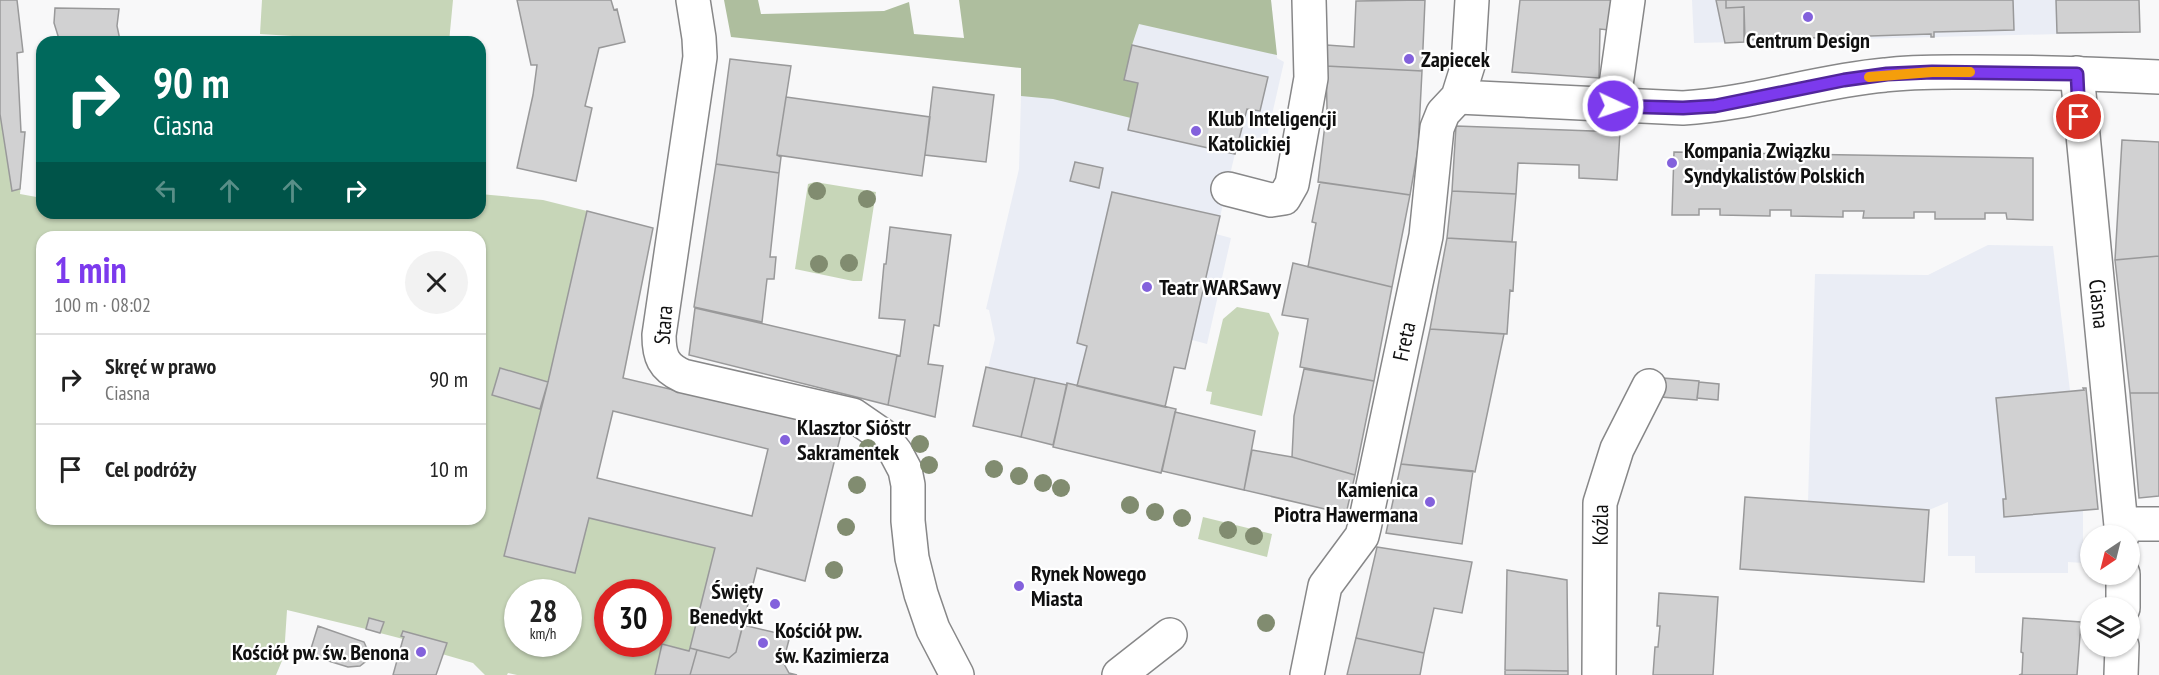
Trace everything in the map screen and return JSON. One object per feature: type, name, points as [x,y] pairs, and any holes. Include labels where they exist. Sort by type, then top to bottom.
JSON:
[{"type":"street","name":"Stara","points":[[693,0],[700,57],[659,335],[659,352],[671,371],[683,376],[853,415],[876,430],[893,450],[905,470],[908,485],[908,521],[912,558],[921,594],[933,629],[957,675]]},
{"type":"street","points":[[1227,189],[1276,200],[1284,198],[1292,184],[1311,78],[1310,0]]},
{"type":"street","name":"Freta","points":[[1306,675],[1326,586],[1362,536],[1426,236],[1437,128],[1443,113],[1458,97],[1468,65],[1472,0]]},
{"type":"street","points":[[1613,106],[1628,0]]},
{"type":"street","points":[[1458,97],[1683,108],[1715,106],[1844,80],[1887,74],[1932,72],[2159,77]]},
{"type":"street","name":"Ciasna","points":[[2077,74],[2079,117],[2121,525]]},
{"type":"street","name":"Koźla","points":[[1599,675],[1600,503],[1617,449],[1649,386]]},
{"type":"street","points":[[2140,527],[2159,524]]},
{"type":"street","points":[[1119,675],[1170,635]]},
{"type":"street","points":[[2121,675],[2122,657]]},
{"type":"shaded area","points":[[996,0],[1271,0],[1277,58],[1284,62],[1264,150],[1237,145],[1216,234],[1231,238],[1207,344],[1192,340],[1185,369],[1174,367],[1165,407],[988,368],[995,339],[989,310],[986,309],[1019,169],[1021,96],[1021,68]]},
{"type":"shaded area","points":[[1692,0],[2139,0],[2140,32],[1694,43]]},
{"type":"shaded area","points":[[1988,245],[2053,246],[2070,391],[2086,388],[2098,509],[2083,511],[2083,525],[2080,525],[2080,563],[2068,562],[2068,573],[1975,573],[1975,556],[1948,556],[1948,502],[1929,510],[1808,501],[1815,274],[1928,275]]},
{"type":"green space","points":[[0,0],[17,0],[23,52],[17,53],[21,131],[25,132],[20,194],[36,197],[36,219],[486,219],[486,195],[543,200],[587,211],[548,382],[504,555],[575,573],[589,518],[715,548],[689,651],[672,646],[672,579],[594,579],[594,657],[660,657],[655,675],[517,675],[508,673],[507,675],[485,675],[473,663],[442,654],[447,643],[403,631],[401,636],[404,637],[403,639],[380,633],[383,621],[369,618],[366,629],[287,610],[284,656],[276,675],[0,675]]},
{"type":"green space","points":[[262,0],[453,0],[450,36],[260,34]]},
{"type":"green space","points":[[724,0],[758,0],[761,14],[884,11],[909,2],[914,34],[964,38],[959,0],[1271,0],[1277,55],[1139,24],[1132,45],[1138,83],[1131,118],[1053,99],[1021,96],[1021,68],[731,37]]},
{"type":"green space","points":[[815,182],[876,192],[862,281],[795,269],[808,184]]},
{"type":"green space","points":[[1237,307],[1269,313],[1279,333],[1262,416],[1210,404],[1212,392],[1206,391],[1223,319]]},
{"type":"green space","points":[[1203,517],[1272,534],[1267,557],[1198,539]]},
{"type":"building","points":[[0,0],[17,0],[23,52],[17,53],[21,132],[25,132],[20,189],[12,191],[0,114]]},
{"type":"building","points":[[517,0],[611,0],[614,10],[617,9],[625,42],[599,48],[585,106],[592,108],[576,181],[517,168],[537,65],[531,65]]},
{"type":"building","points":[[1425,0],[1422,71],[1326,66],[1327,45],[1354,47],[1356,1]]},
{"type":"building","points":[[1520,0],[1611,0],[1609,30],[1600,29],[1599,78],[1512,72]]},
{"type":"building","points":[[1716,0],[1726,0],[1726,8],[1744,7],[1744,42],[1725,43]]},
{"type":"building","points":[[1726,0],[2013,0],[2014,30],[1934,32],[1934,37],[1931,37],[1931,34],[1745,40],[1744,7],[1726,8]]},
{"type":"building","points":[[2056,0],[2139,0],[2140,32],[2057,33]]},
{"type":"building","points":[[55,8],[119,9],[117,26],[119,36],[58,36],[54,23]]},
{"type":"building","points":[[1132,45],[1268,77],[1260,111],[1247,109],[1235,154],[1128,130],[1138,83],[1124,80]]},
{"type":"building","points":[[730,59],[791,66],[777,155],[781,157],[779,173],[716,164]]},
{"type":"building","points":[[1326,66],[1422,71],[1418,149],[1410,195],[1318,182],[1327,108]]},
{"type":"building","points":[[933,87],[994,95],[986,162],[925,155]]},
{"type":"building","points":[[786,97],[930,117],[922,176],[777,155]]},
{"type":"building","points":[[1456,126],[1620,132],[1617,180],[1579,178],[1579,165],[1518,163],[1516,194],[1452,191]]},
{"type":"building","points":[[2122,140],[2159,142],[2159,256],[2115,260]]},
{"type":"building","points":[[1674,152],[2033,158],[2033,220],[2007,219],[2006,213],[1985,213],[1985,219],[1935,219],[1935,212],[1914,212],[1914,218],[1863,218],[1864,211],[1843,211],[1843,217],[1791,216],[1791,210],[1770,210],[1770,216],[1720,215],[1720,209],[1699,209],[1699,215],[1672,215]]},
{"type":"building","points":[[1075,162],[1103,168],[1099,188],[1070,181]]},
{"type":"building","points":[[716,164],[779,173],[770,257],[776,257],[774,279],[767,279],[762,322],[694,307]]},
{"type":"building","points":[[1320,182],[1410,195],[1392,287],[1308,267],[1316,223],[1312,222]]},
{"type":"building","points":[[1452,191],[1516,194],[1512,242],[1447,238]]},
{"type":"building","name":"Teatr WARSawy","points":[[1112,192],[1220,216],[1185,369],[1174,367],[1165,407],[1077,386],[1087,346],[1077,343]]},
{"type":"building","name":"Klasztor Sióstr Sakramentek","points":[[587,211],[653,228],[623,378],[842,430],[805,581],[757,568],[736,652],[729,658],[690,648],[715,548],[589,518],[575,573],[504,556],[548,382]],"holes":[[[613,411],[768,449],[752,516],[597,478]]]},
{"type":"building","points":[[890,227],[951,235],[939,326],[934,325],[928,364],[943,366],[935,417],[888,405],[897,355],[900,356],[905,320],[879,318]]},
{"type":"building","points":[[1447,238],[1516,242],[1507,334],[1430,329]]},
{"type":"building","points":[[2159,256],[2159,393],[2130,393],[2115,260]]},
{"type":"building","points":[[1293,263],[1392,287],[1374,381],[1300,367],[1308,319],[1282,315]]},
{"type":"building","points":[[695,308],[897,355],[888,405],[689,355]]},
{"type":"building","points":[[1430,329],[1504,334],[1475,472],[1401,464]]},
{"type":"building","points":[[986,367],[1035,378],[1021,437],[973,426]]},
{"type":"building","points":[[500,368],[548,382],[540,409],[492,395]]},
{"type":"building","points":[[1304,369],[1374,381],[1355,475],[1292,457],[1294,416]]},
{"type":"building","points":[[1035,378],[1067,385],[1053,445],[1021,437]]},
{"type":"building","points":[[1663,378],[1699,381],[1697,400],[1661,397]]},
{"type":"building","points":[[1699,382],[1719,384],[1718,400],[1697,398]]},
{"type":"building","points":[[1067,383],[1176,409],[1161,473],[1053,447]]},
{"type":"building","points":[[2083,388],[2086,388],[2098,509],[2004,517],[2003,499],[2006,499],[1996,398],[2084,390]]},
{"type":"building","points":[[2130,393],[2159,393],[2159,496],[2139,498]]},
{"type":"building","points":[[1175,412],[1255,431],[1244,490],[1162,471]]},
{"type":"building","points":[[1252,450],[1292,457],[1355,475],[1346,514],[1244,490]]},
{"type":"building","name":"Kamienica Piotra Hawermana","points":[[1401,464],[1473,471],[1462,544],[1386,533]]},
{"type":"building","points":[[1745,497],[1929,510],[1924,582],[1740,569]]},
{"type":"building","points":[[1377,547],[1472,562],[1462,613],[1434,608],[1424,653],[1356,638]]},
{"type":"building","points":[[1507,570],[1567,580],[1568,671],[1505,670]]},
{"type":"building","points":[[1659,593],[1718,597],[1713,675],[1653,675],[1655,647],[1658,647],[1660,626],[1657,626]]},
{"type":"building","points":[[369,618],[384,622],[380,633],[366,629]]},
{"type":"building","points":[[2023,618],[2080,622],[2077,675],[2019,675],[2022,674],[2023,653],[2021,652]]},
{"type":"building","name":"Kościół pw. św. Kazimierza","points":[[743,625],[790,636],[783,662],[789,673],[797,675],[690,675],[697,650],[729,658],[736,652]]},
{"type":"building","points":[[318,626],[364,642],[368,651],[365,662],[360,666],[348,667],[309,655]]},
{"type":"building","name":"Kościół pw. św. Benona","points":[[403,631],[447,643],[436,675],[393,675],[404,637],[401,636]]},
{"type":"building","points":[[1356,638],[1424,653],[1420,675],[1347,675]]},
{"type":"building","points":[[672,647],[689,651],[690,648],[697,650],[690,675],[655,675],[659,657],[672,657]]},
{"type":"building","points":[[1505,670],[1568,671],[1568,675],[1505,675]]},
{"type":"slow traffic","points":[[1869,77],[1887,74],[1970,72]]},
{"type":"place","name":"Centrum Design","points":[[1808,17]]},
{"type":"place","name":"Zapiecek","points":[[1409,59]]},
{"type":"place","name":"Klub Inteligencji Katolickiej","points":[[1196,131]]},
{"type":"place","name":"Kompania Związku Syndykalistów Polskich","points":[[1672,163]]},
{"type":"place","name":"Teatr WARSawy","points":[[1147,287]]},
{"type":"place","name":"Klasztor Sióstr Sakramentek","points":[[785,440]]},
{"type":"place","name":"Kamienica Piotra Hawermana","points":[[1430,502]]},
{"type":"place","name":"Rynek Nowego Miasta","points":[[1019,586]]},
{"type":"place","name":"Święty Benedykt","points":[[775,604]]},
{"type":"place","name":"Kościół pw. św. Kazimierza","points":[[763,643]]},
{"type":"place","name":"Kościół pw. św. Benona","points":[[421,652]]},
{"type":"route","points":[[1613,106],[1683,108],[1715,106],[1844,80],[1887,74],[2033,72],[2077,74],[2079,117]]}]
